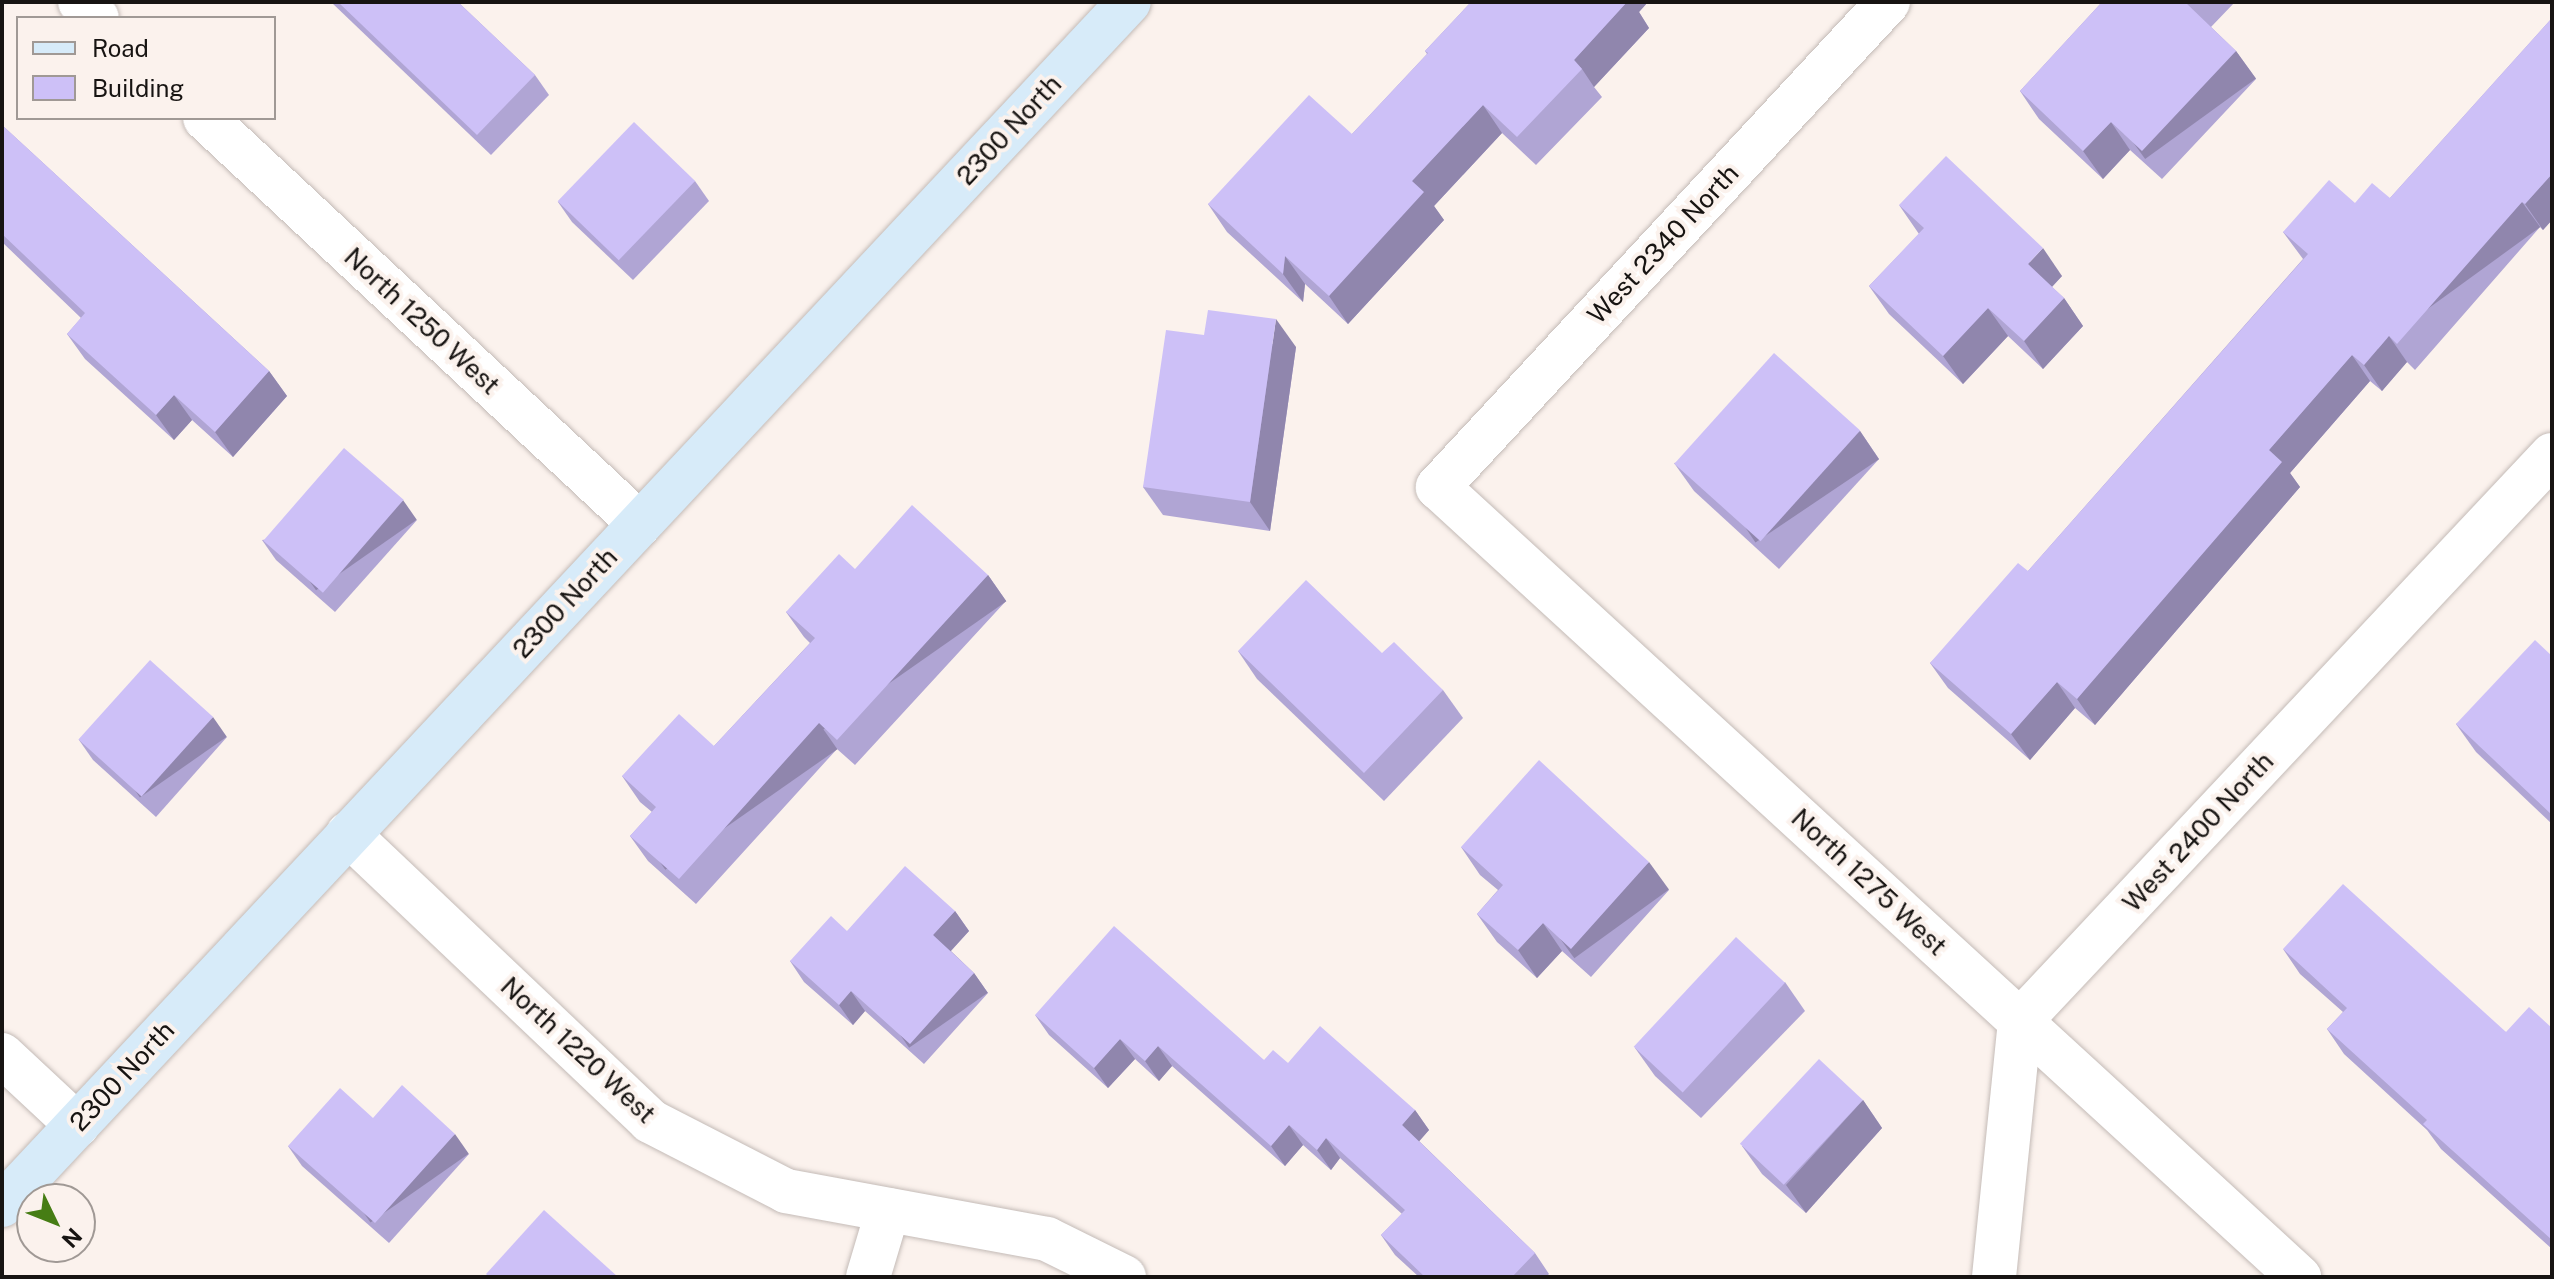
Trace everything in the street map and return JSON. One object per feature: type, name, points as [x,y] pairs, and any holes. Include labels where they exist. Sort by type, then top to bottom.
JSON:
[{"type":"street","points":[[80,2],[95,16]]},
{"type":"street","name":"2300 North","points":[[2,1205],[1129,2]]},
{"type":"street","name":"West 2340 North","points":[[1438,487],[1888,2]]},
{"type":"street","name":"North 1250 West","points":[[207,120],[640,524]]},
{"type":"street","name":"West 2400 North","points":[[2020,1021],[2552,455]]},
{"type":"street","name":"North 1275 West","points":[[1438,487],[2299,1277]]},
{"type":"street","name":"North 1220 West","points":[[348,834],[650,1121],[786,1191],[1047,1239],[1124,1277]]},
{"type":"street","points":[[1994,1277],[2020,1021]]},
{"type":"street","points":[[2,1055],[77,1125]]},
{"type":"street","points":[[868,1277],[888,1210]]},
{"type":"building","points":[[338,2],[458,2],[535,75],[477,135]]},
{"type":"building","points":[[1471,2],[1627,2],[1574,60],[1582,69],[1517,137],[1483,105],[1412,181],[1424,192],[1329,296],[1285,256],[1283,274],[1208,204],[1309,95],[1352,134]]},
{"type":"building","points":[[2102,2],[2188,2],[2236,51],[2142,151],[2111,122],[2083,151],[2020,91]]},
{"type":"building","points":[[2552,18],[2552,174],[2525,204],[2522,202],[2397,344],[2389,336],[2364,365],[2352,355],[2269,450],[2282,462],[2077,699],[2057,682],[2011,734],[1930,663],[2018,563],[2028,571],[2308,254],[2283,232],[2329,180],[2355,203],[2372,183],[2390,198]]},
{"type":"building","points":[[634,122],[695,181],[619,260],[558,201]]},
{"type":"building","points":[[2,125],[269,371],[215,432],[174,395],[156,415],[67,334],[85,313],[2,234]]},
{"type":"building","points":[[1946,156],[2043,248],[2028,264],[2064,298],[2024,341],[1988,308],[1943,356],[1869,286],[1924,228],[1899,205]]},
{"type":"building","points":[[1208,310],[1276,319],[1250,502],[1143,487],[1166,330],[1204,335]]},
{"type":"building","points":[[1774,353],[1860,431],[1761,541],[1674,464]]},
{"type":"building","points":[[344,448],[404,500],[323,593],[263,541]]},
{"type":"building","points":[[912,505],[988,575],[837,740],[819,723],[679,879],[630,836],[656,807],[622,776],[679,714],[714,746],[815,638],[786,612],[839,554],[855,569]]},
{"type":"building","points":[[1306,580],[1382,653],[1394,642],[1443,690],[1364,773],[1238,651]]},
{"type":"building","points":[[2535,640],[2552,656],[2552,815],[2456,724]]},
{"type":"building","points":[[150,660],[213,717],[142,796],[78,740]]},
{"type":"building","points":[[1539,760],[1649,862],[1571,949],[1543,923],[1518,950],[1477,914],[1503,885],[1461,847]]},
{"type":"building","points":[[905,866],[955,911],[933,935],[974,973],[910,1044],[851,991],[839,1005],[790,961],[831,916],[847,931]]},
{"type":"building","points":[[2343,884],[2506,1032],[2529,1007],[2552,1028],[2552,1240],[2423,1124],[2427,1120],[2327,1029],[2347,1008],[2283,949]]},
{"type":"building","points":[[1114,926],[1264,1060],[1273,1050],[1288,1063],[1320,1026],[1415,1110],[1402,1125],[1535,1253],[1512,1277],[1425,1277],[1381,1235],[1405,1210],[1326,1138],[1317,1150],[1289,1125],[1271,1146],[1158,1046],[1145,1061],[1120,1039],[1094,1068],[1035,1015]]},
{"type":"building","points":[[1736,937],[1785,983],[1683,1092],[1634,1047]]},
{"type":"building","points":[[1819,1059],[1863,1100],[1784,1185],[1740,1144]]},
{"type":"building","points":[[402,1085],[455,1134],[375,1223],[288,1146],[340,1088],[373,1118]]},
{"type":"building","points":[[544,1210],[618,1277],[489,1277],[486,1274]]}]
